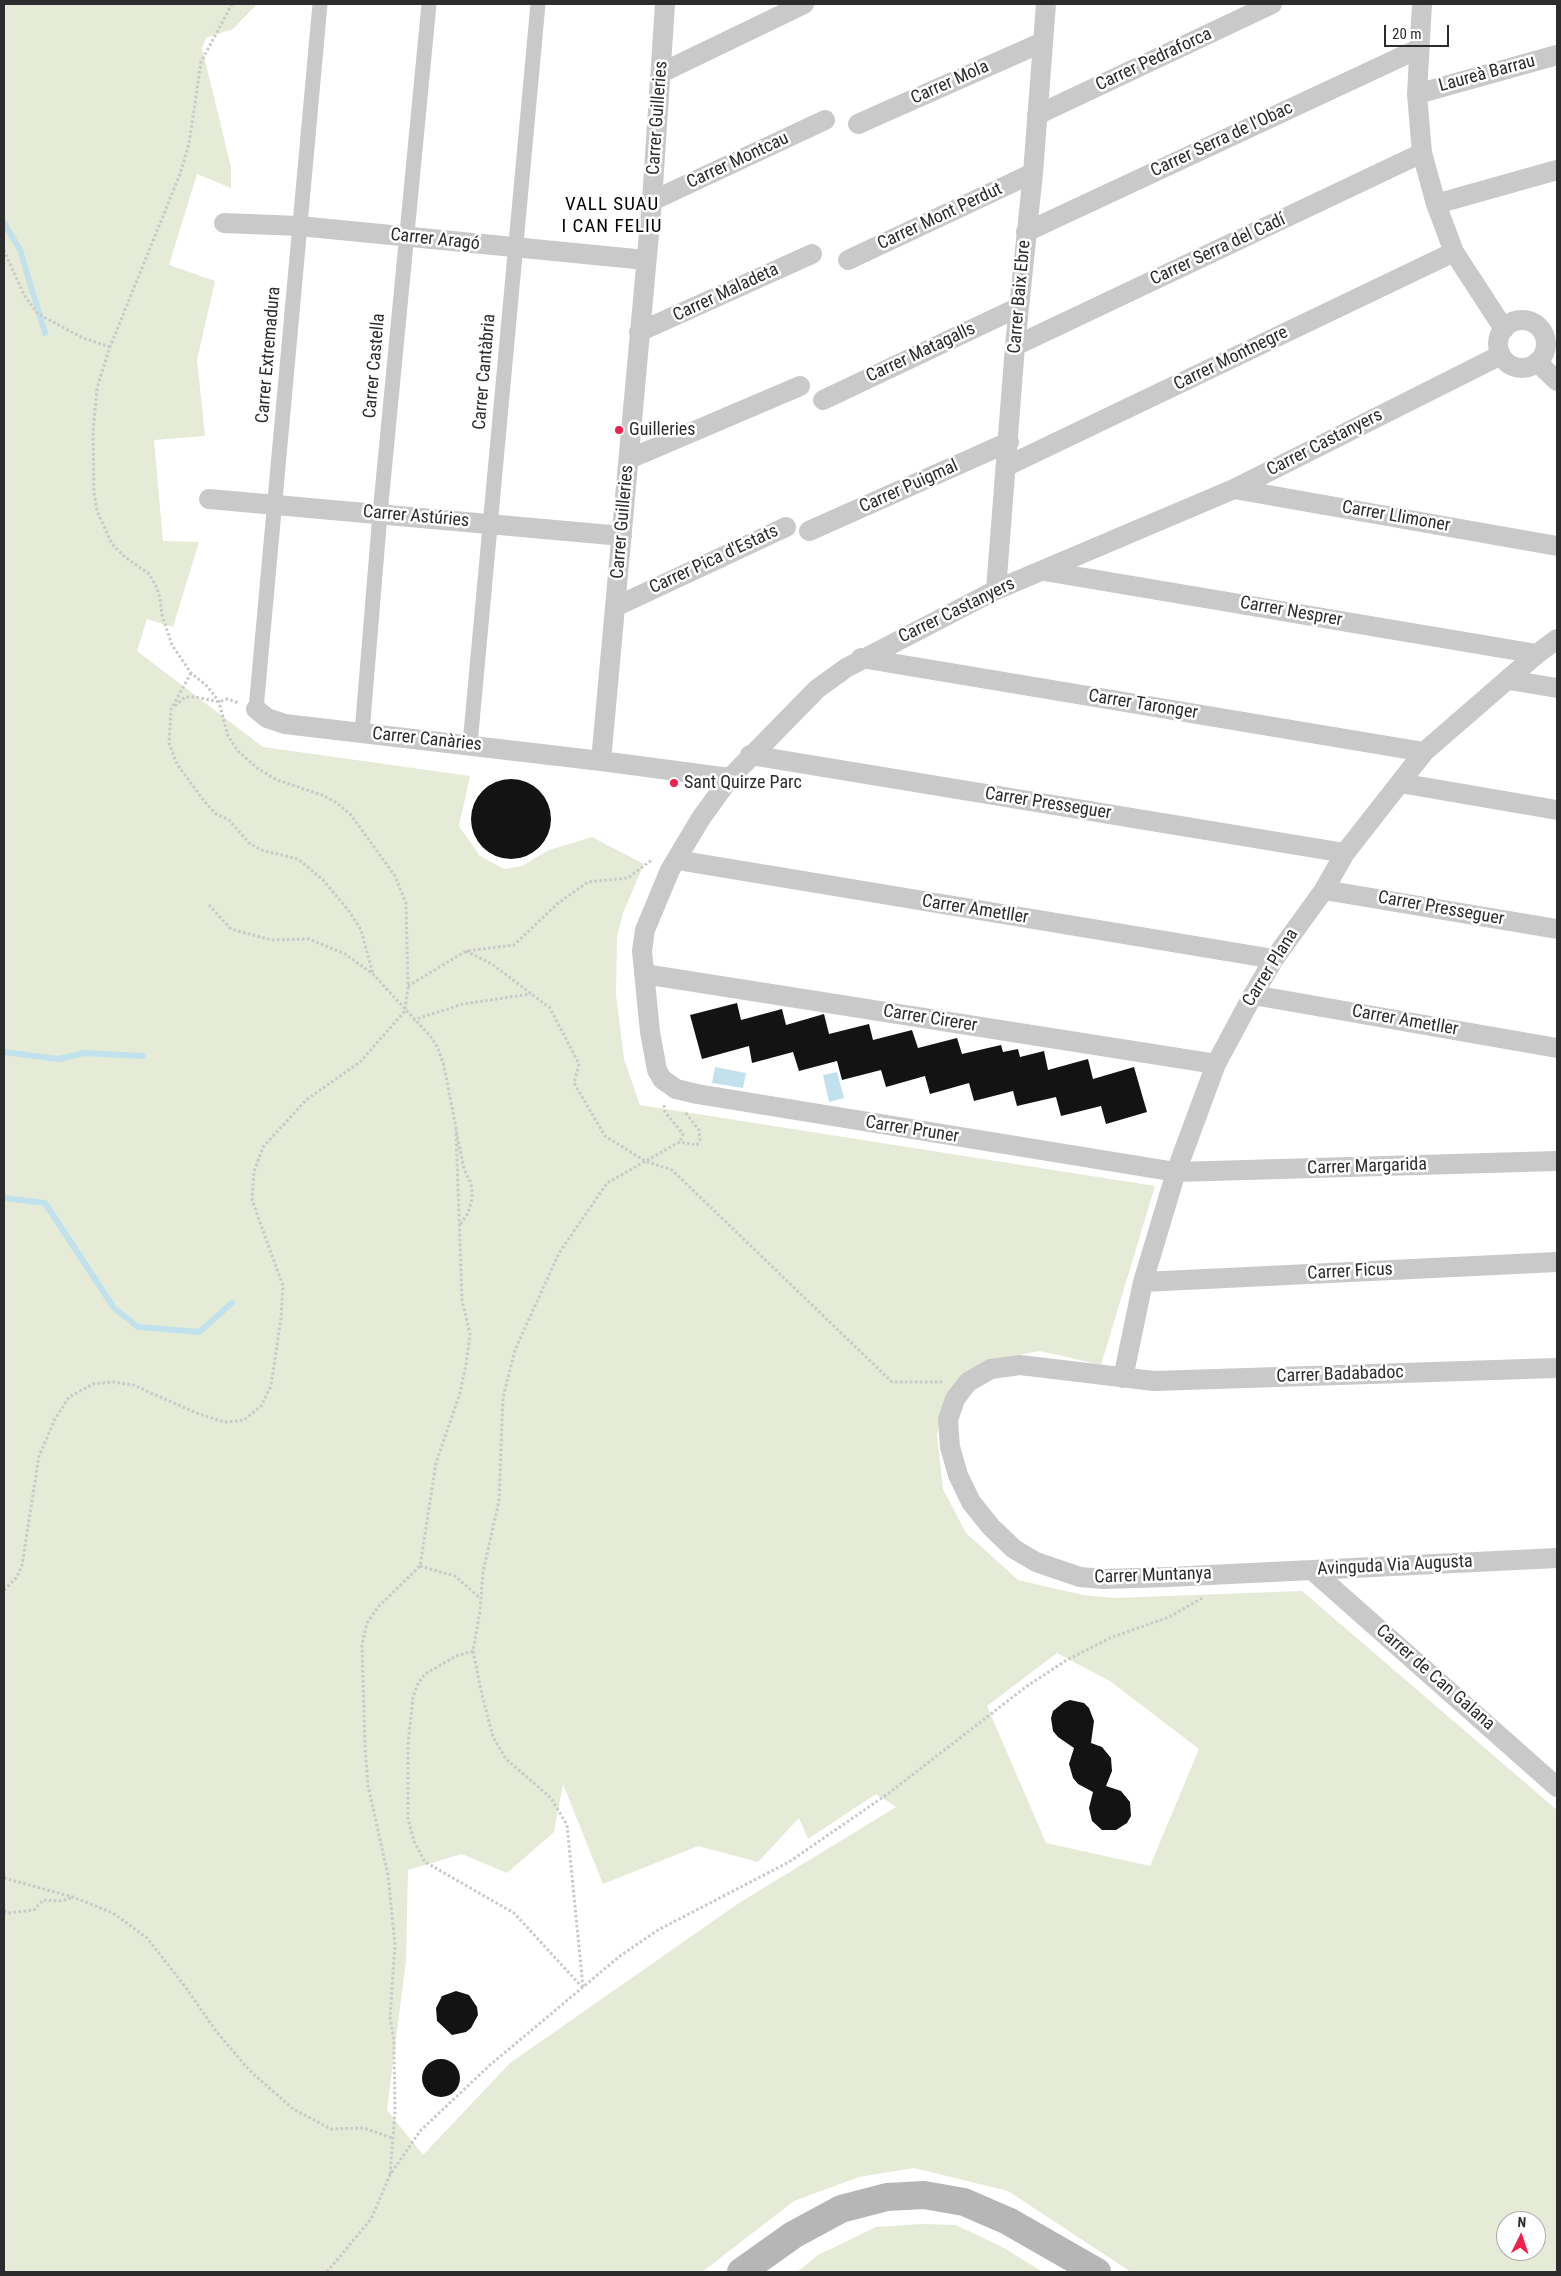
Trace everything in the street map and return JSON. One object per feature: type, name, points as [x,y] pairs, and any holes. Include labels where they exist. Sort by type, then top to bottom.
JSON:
[{"type":"main road","points":[[741,2272],[793,2234],[841,2209],[887,2197],[924,2195],[964,2202],[1008,2220],[1097,2272]]},
{"type":"street","name":"Carrer Extremadura","points":[[256,709],[320,4]]},
{"type":"street","name":"Carrer Castella","points":[[362,732],[380,514],[430,4]]},
{"type":"street","name":"Carrer Cantàbria","points":[[470,744],[538,4]]},
{"type":"street","name":"Carrer Guilleries","points":[[601,761],[652,201],[665,4]]},
{"type":"street","points":[[661,73],[804,4]]},
{"type":"street","name":"Carrer Baix Ebre","points":[[996,590],[1015,346],[1033,173],[1046,4]]},
{"type":"street","name":"Carrer Pedraforca","points":[[1037,116],[1272,4]]},
{"type":"street","points":[[1422,4],[1418,48],[1417,94],[1422,154],[1436,204],[1454,252],[1504,328]]},
{"type":"street","name":"Carrer Mola","points":[[858,124],[1043,42]]},
{"type":"street","name":"Carrer Serra de l'Obac","points":[[1026,232],[1418,48]]},
{"type":"street","name":"Laureà Barrau","points":[[1417,94],[1557,55]]},
{"type":"street","name":"Carrer Montcau","points":[[652,201],[825,120]]},
{"type":"street","name":"Carrer Serra del Cadí","points":[[1015,346],[1422,154]]},
{"type":"street","points":[[1436,204],[1557,170]]},
{"type":"street","name":"Carrer Mont Perdut","points":[[848,260],[1033,173]]},
{"type":"street","name":"Carrer Aragó","points":[[224,223],[299,226],[646,260]]},
{"type":"street","name":"Carrer Montnegre","points":[[1007,466],[1454,252]]},
{"type":"street","name":"Carrer Maladeta","points":[[639,332],[812,254]]},
{"type":"street","name":"Carrer Matagalls","points":[[823,400],[1019,307]]},
{"type":"street","points":[[1517,320],[1533,322],[1551,331],[1546,349],[1537,362],[1521,367],[1506,361],[1501,355],[1498,341],[1504,328],[1517,320]]},
{"type":"street","name":"Carrer Castanyers","points":[[660,1075],[650,1032],[644,974],[642,951],[645,930],[673,865],[701,818],[730,778],[750,755],[817,689],[861,658],[996,590],[1234,489],[1501,355]]},
{"type":"street","points":[[1537,362],[1557,381]]},
{"type":"street","points":[[629,459],[800,386]]},
{"type":"street","name":"Carrer Puigmal","points":[[809,531],[1009,442]]},
{"type":"street","name":"Carrer Llimoner","points":[[1234,489],[1557,546]]},
{"type":"street","name":"Carrer Astúries","points":[[209,499],[622,536]]},
{"type":"street","name":"Carrer Pica d'Estats","points":[[615,607],[786,526]]},
{"type":"street","name":"Carrer Nesprer","points":[[1044,571],[1537,654]]},
{"type":"street","name":"Carrer Plana","points":[[1123,1378],[1143,1282],[1176,1172],[1216,1064],[1253,994],[1274,960],[1324,890],[1345,853],[1424,752],[1537,654],[1557,639]]},
{"type":"street","name":"Carrer Taronger","points":[[861,658],[1424,752]]},
{"type":"street","points":[[1509,680],[1557,688]]},
{"type":"street","name":"Carrer Canàries","points":[[256,709],[267,718],[284,724],[470,744],[601,761]]},
{"type":"street","name":"Carrer Presseguer","points":[[750,755],[1345,853]]},
{"type":"street","points":[[601,761],[730,778]]},
{"type":"street","points":[[1400,783],[1557,810]]},
{"type":"street","name":"Carrer Ametller","points":[[673,865],[1274,960]]},
{"type":"street","name":"Carrer Presseguer","points":[[1324,890],[1557,929]]},
{"type":"street","name":"Carrer Cirerer","points":[[644,974],[1216,1064]]},
{"type":"street","name":"Carrer Ametller","points":[[1253,994],[1557,1048]]},
{"type":"street","name":"Carrer Pruner","points":[[660,1075],[676,1089],[697,1094],[1176,1172]]},
{"type":"street","name":"Carrer Margarida","points":[[1176,1172],[1557,1161]]},
{"type":"street","name":"Carrer Ficus","points":[[1143,1282],[1557,1262]]},
{"type":"street","name":"Carrer Muntanya","points":[[1123,1378],[1020,1365],[991,1369],[968,1382],[955,1400],[948,1420],[950,1447],[958,1475],[971,1502],[991,1527],[1014,1549],[1036,1562],[1080,1577],[1103,1579],[1232,1573]]},
{"type":"street","name":"Carrer Badabadoc","points":[[1123,1378],[1154,1382],[1557,1368]]},
{"type":"street","name":"Avinguda Via Augusta","points":[[1232,1573],[1557,1558]]},
{"type":"street","name":"Carrer de Can Galana","points":[[1312,1570],[1557,1787]]},
{"type":"path","points":[[4,1590],[17,1577],[22,1565],[39,1456],[55,1419],[69,1397],[92,1384],[123,1383],[133,1385],[199,1414],[225,1422],[244,1420],[261,1406],[271,1386],[281,1318],[283,1286],[252,1200],[254,1172],[263,1147],[306,1100],[360,1062],[406,1011],[408,986],[406,903],[395,876],[351,815],[337,802],[277,780],[257,768],[238,752],[228,736],[219,702],[208,687],[191,673],[172,645],[162,615],[160,598],[149,574],[112,544],[97,511],[94,493],[94,411],[99,382],[110,347],[180,174],[189,144],[201,62],[232,4]]},
{"type":"path","points":[[4,250],[24,295],[38,314],[83,338],[110,347]]},
{"type":"path","points":[[191,673],[171,709],[169,743],[177,764],[191,786],[216,814],[228,820],[249,843],[261,850],[298,859],[324,880],[349,911],[361,930],[373,974]]},
{"type":"path","points":[[171,709],[184,698],[196,697],[219,702]]},
{"type":"path","points":[[408,986],[466,951],[514,945],[557,904],[588,882],[628,878],[652,858],[673,865]]},
{"type":"path","points":[[209,905],[231,929],[271,940],[309,939],[345,954],[373,974],[413,1020],[431,1037],[438,1048],[444,1066],[466,1174],[470,1180],[472,1199],[468,1213],[460,1227]]},
{"type":"path","points":[[466,951],[492,964],[550,1008],[579,1064],[574,1083],[605,1136],[644,1161],[672,1170],[892,1382],[968,1382]]},
{"type":"path","points":[[413,1020],[463,1004],[532,994]]},
{"type":"path","points":[[660,1075],[665,1112],[683,1134],[680,1142]]},
{"type":"path","points":[[583,1988],[567,1825],[552,1798],[506,1759],[493,1737],[473,1651],[480,1611],[483,1572],[499,1501],[503,1397],[515,1350],[559,1253],[607,1183],[680,1142],[697,1145],[700,1140],[699,1130],[660,1075]]},
{"type":"path","points":[[390,2175],[395,2104],[394,2041],[390,2017],[395,1945],[388,1875],[368,1786],[362,1645],[368,1623],[378,1607],[420,1566],[436,1463],[460,1393],[469,1347],[470,1334],[462,1300],[456,1130]]},
{"type":"path","points":[[420,1566],[455,1576],[480,1598]]},
{"type":"path","points":[[327,2272],[371,2219],[390,2175],[420,2131],[490,2065],[620,1956],[658,1930],[789,1862],[889,1793],[1027,1686],[1065,1661],[1110,1638],[1169,1617],[1220,1587],[1232,1573]]},
{"type":"path","points":[[473,1651],[456,1656],[425,1674],[418,1683],[413,1697],[408,1744],[408,1819],[414,1841],[425,1862],[514,1913],[583,1988]]},
{"type":"path","points":[[4,1878],[73,1897],[113,1913],[147,1938],[184,1985],[216,2031],[250,2070],[293,2109],[330,2129],[364,2128],[392,2138]]},
{"type":"path","points":[[4,1911],[8,1913],[34,1910],[43,1900],[62,1901],[73,1897]]},
{"type":"green space","points":[[4,4],[257,4],[233,29],[206,38],[202,48],[231,167],[231,188],[197,174],[169,265],[215,281],[197,360],[205,436],[154,440],[163,541],[199,542],[173,627],[147,619],[137,651],[263,747],[470,776],[459,826],[480,856],[504,869],[522,866],[549,850],[592,837],[644,864],[623,913],[617,937],[616,995],[624,1059],[640,1105],[1155,1186],[1101,1365],[1040,1351],[1002,1358],[962,1374],[945,1402],[937,1435],[943,1489],[966,1533],[1018,1580],[1083,1595],[1114,1598],[1302,1591],[1557,1810],[1557,2272],[1131,2272],[1008,2191],[914,2168],[859,2177],[794,2201],[702,2272],[4,2272]],"holes":[[[1057,1653],[1110,1681],[1199,1749],[1150,1866],[1046,1843],[987,1706]],[[563,1784],[603,1884],[698,1846],[758,1862],[799,1818],[808,1839],[876,1794],[896,1807],[739,1903],[510,2063],[423,2155],[387,2110],[406,1961],[408,1870],[462,1854],[507,1873],[554,1832]]]},
{"type":"green space","points":[[922,2224],[956,2225],[1004,2248],[1043,2272],[797,2272],[818,2255],[876,2227]]},
{"type":"water","points":[[715,1067],[746,1073],[743,1088],[712,1083]]},
{"type":"water","points":[[837,1072],[844,1098],[829,1102],[823,1075]]},
{"type":"building","points":[[511,779],[526,782],[539,791],[548,804],[551,819],[548,834],[539,847],[526,856],[511,859],[496,856],[483,847],[474,834],[471,819],[474,804],[483,791],[496,782]]},
{"type":"building","points":[[737,1003],[741,1020],[782,1009],[786,1025],[824,1014],[829,1034],[869,1024],[873,1040],[912,1030],[918,1048],[957,1038],[962,1054],[1001,1045],[1003,1052],[1018,1049],[1020,1057],[1044,1051],[1048,1070],[1088,1059],[1093,1079],[1134,1067],[1147,1112],[1106,1124],[1101,1106],[1061,1116],[1056,1097],[1017,1106],[1013,1091],[974,1101],[969,1083],[930,1094],[925,1076],[886,1087],[881,1070],[842,1080],[837,1061],[799,1071],[793,1052],[752,1063],[749,1046],[702,1059],[690,1015]]},
{"type":"building","points":[[1070,1700],[1084,1703],[1089,1708],[1094,1721],[1091,1743],[1102,1747],[1111,1758],[1112,1771],[1106,1786],[1121,1791],[1130,1802],[1131,1816],[1127,1823],[1116,1830],[1102,1830],[1092,1821],[1089,1808],[1093,1792],[1078,1784],[1073,1778],[1069,1764],[1074,1748],[1058,1737],[1053,1731],[1051,1718],[1053,1711],[1064,1702]]},
{"type":"building","points":[[456,1991],[469,1995],[477,2007],[478,2015],[471,2028],[466,2032],[452,2035],[437,2021],[436,2008],[442,1996]]},
{"type":"building","points":[[441,2059],[448,2060],[454,2065],[459,2071],[459,2085],[454,2091],[448,2096],[441,2097],[434,2096],[428,2091],[423,2085],[422,2078],[423,2071],[428,2065],[434,2060]]},
{"type":"waterway","points":[[4,223],[20,250],[45,333]]},
{"type":"waterway","points":[[4,1052],[59,1059],[84,1053],[143,1056]]},
{"type":"waterway","points":[[4,1198],[45,1203],[114,1308],[138,1327],[199,1332],[232,1303]]},
{"type":"place","name":"Guilleries","points":[[619,430]]},
{"type":"place","name":"Sant Quirze Parc","points":[[674,783]]},
{"type":"district","name":"VALL SUAU I CAN FELIU","points":[[612,216]]}]
